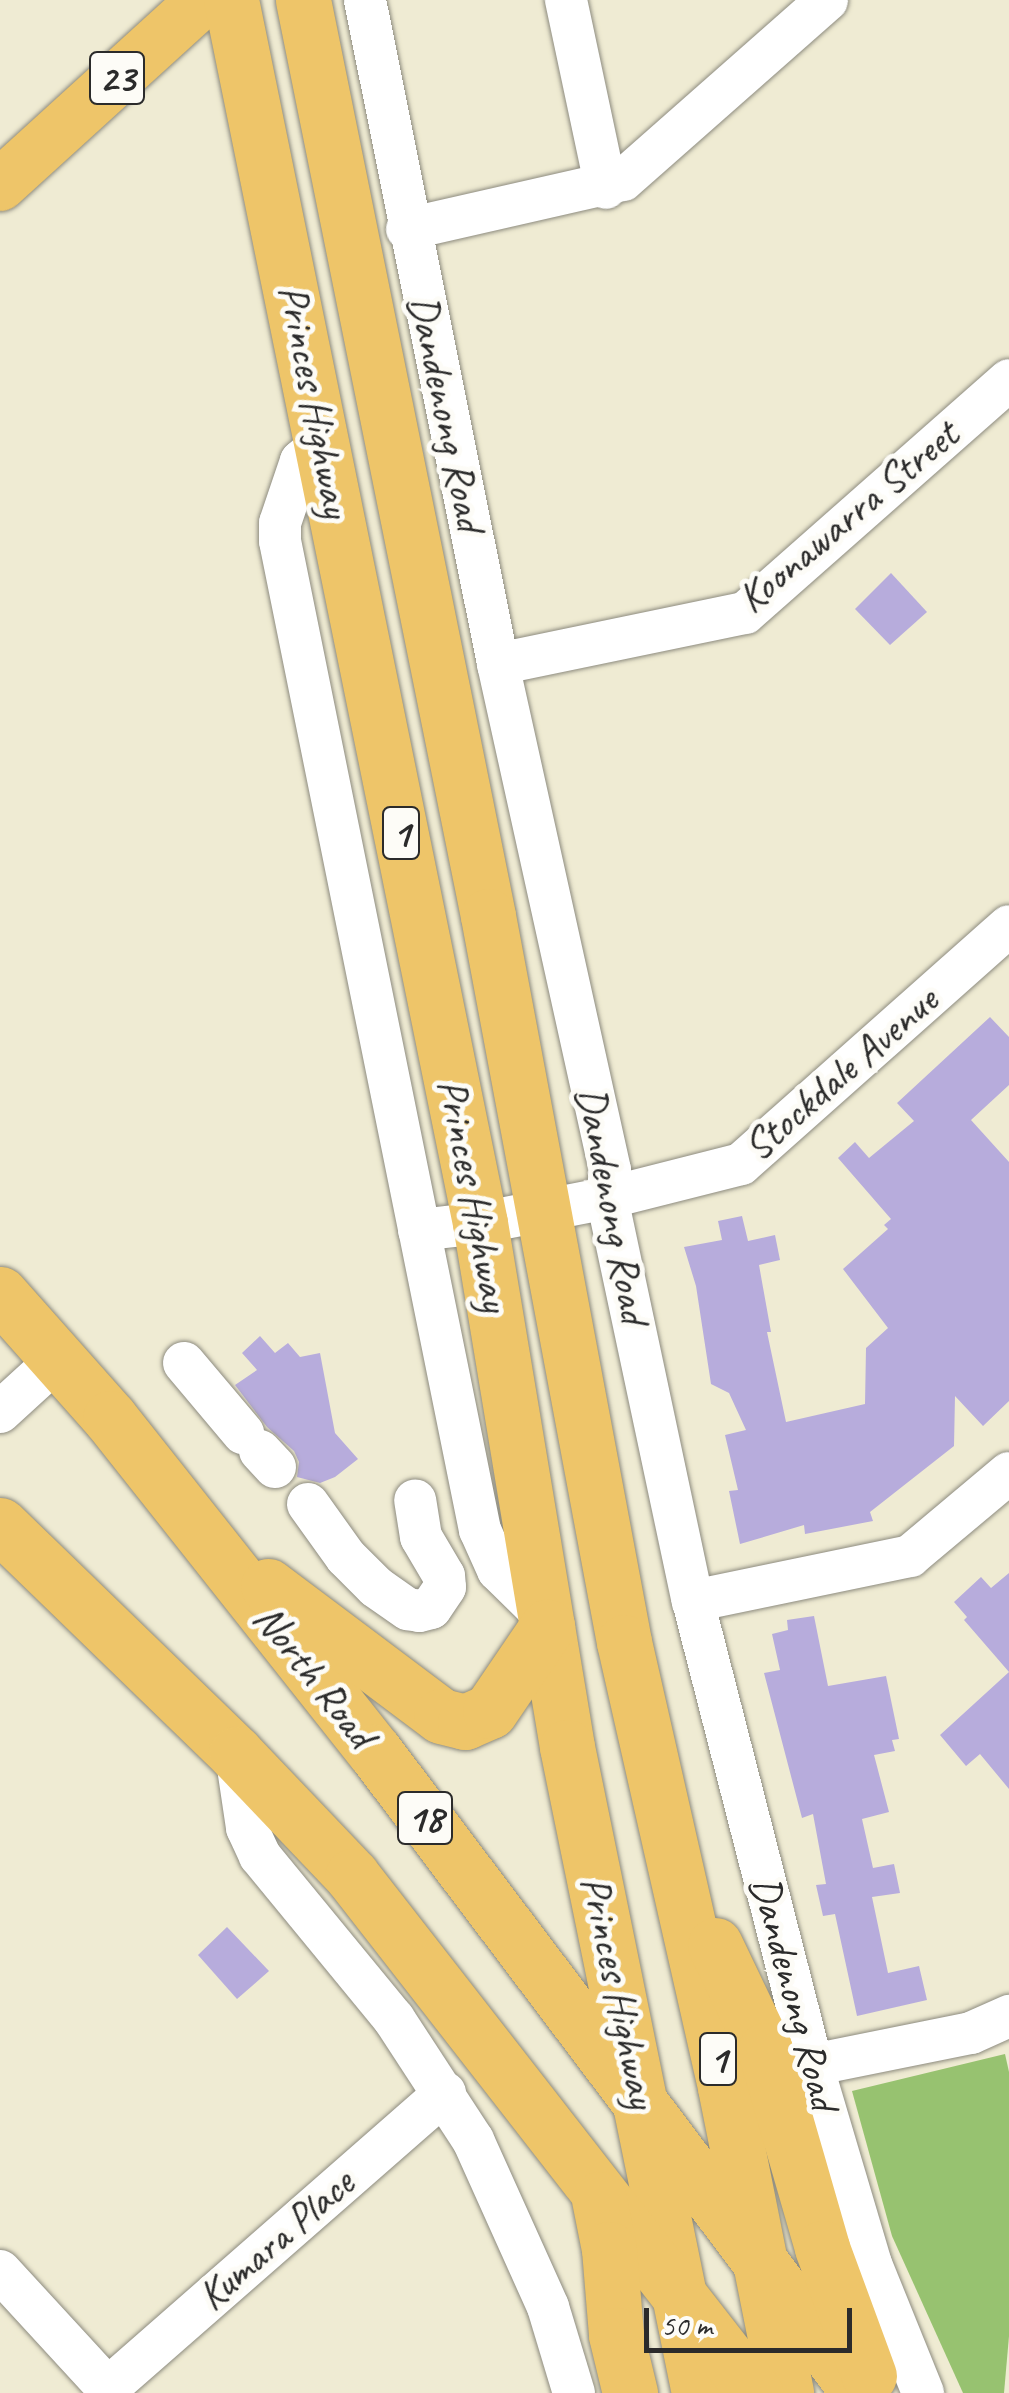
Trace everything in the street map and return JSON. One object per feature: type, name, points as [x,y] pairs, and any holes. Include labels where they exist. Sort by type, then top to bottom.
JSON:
[{"type":"highway","name":"Princes Highway","points":[[231,0],[480,1224],[567,1748],[700,2393]]},
{"type":"highway","name":"Princes Highway","points":[[303,0],[546,1210],[648,1754],[786,2393]]},
{"type":"highway","name":"North Road","points":[[0,1294],[206,1539],[760,2261]]},
{"type":"highway","name":"18","points":[[0,1526],[236,1754],[396,1928],[755,2393]]},
{"type":"highway","points":[[206,1539],[441,1716],[465,1722],[490,1711],[546,1621]]},
{"type":"highway","points":[[672,1857],[765,2050],[822,2248],[876,2393]]},
{"type":"highway","points":[[598,2191],[610,2249],[616,2335],[630,2393]]},
{"type":"highway","name":"18","points":[[760,2261],[858,2393]]},
{"type":"main road","name":"23","points":[[0,185],[203,0]]},
{"type":"street","name":"Dandenong Road","points":[[365,0],[498,664],[610,1170],[607,1198],[692,1601],[812,2065],[872,2264],[923,2393]]},
{"type":"street","points":[[566,0],[606,188]]},
{"type":"street","points":[[408,229],[606,188],[630,175],[827,0]]},
{"type":"street","name":"Koonawarra Street","points":[[498,664],[744,613],[1009,380]]},
{"type":"street","points":[[322,442],[300,461],[280,523],[280,540],[482,1537],[504,1578],[546,1621]]},
{"type":"street","name":"Stockdale Avenue","points":[[419,1230],[480,1224],[607,1198],[741,1164],[1009,926]]},
{"type":"street","points":[[0,1412],[57,1360]]},
{"type":"street","points":[[184,1363],[275,1468],[373,1555],[408,1609],[431,1608],[444,1587],[444,1576],[421,1537],[415,1500]]},
{"type":"street","points":[[692,1601],[918,1552],[1009,1474]]},
{"type":"street","points":[[236,1754],[248,1828],[260,1856],[394,2019],[445,2093],[508,2212],[548,2308],[574,2393]]},
{"type":"street","points":[[812,2065],[970,2033],[1009,2016]]},
{"type":"street","name":"Kumara Place","points":[[110,2390],[445,2093]]},
{"type":"street","points":[[0,2271],[110,2390]]},
{"type":"green space","points":[[1005,2054],[1009,2072],[1009,2336],[1004,2393],[963,2393],[892,2236],[852,2091]]},
{"type":"building","points":[[891,573],[927,612],[890,645],[855,609]]},
{"type":"building","points":[[990,1017],[1009,1037],[1009,1085],[971,1120],[1009,1162],[1009,1401],[983,1426],[955,1396],[954,1446],[870,1512],[873,1521],[805,1534],[804,1525],[740,1544],[729,1491],[738,1490],[725,1435],[746,1430],[729,1393],[711,1384],[696,1286],[684,1247],[722,1240],[718,1221],[742,1216],[748,1241],[775,1235],[780,1260],[759,1265],[771,1332],[767,1332],[786,1422],[865,1404],[866,1348],[888,1328],[843,1269],[888,1229],[884,1225],[891,1219],[838,1158],[855,1142],[869,1158],[914,1121],[897,1103]]},
{"type":"building","points":[[260,1336],[275,1353],[288,1343],[300,1357],[320,1353],[335,1433],[358,1459],[335,1477],[320,1483],[297,1477],[299,1462],[294,1451],[267,1427],[235,1385],[257,1370],[242,1353]]},
{"type":"building","points":[[1009,1573],[1009,1672],[964,1620],[967,1617],[954,1602],[981,1577],[991,1588]]},
{"type":"building","points":[[814,1616],[828,1686],[886,1676],[899,1739],[892,1740],[895,1751],[874,1755],[889,1812],[862,1819],[873,1868],[894,1864],[900,1893],[872,1897],[888,1973],[919,1966],[927,2000],[857,2016],[835,1914],[823,1916],[816,1885],[826,1884],[813,1814],[802,1818],[764,1673],[780,1670],[772,1634],[788,1630],[787,1620]]},
{"type":"building","points":[[1009,1672],[1009,1789],[980,1754],[966,1766],[940,1735]]},
{"type":"building","points":[[227,1927],[269,1971],[237,1999],[198,1955]]}]
